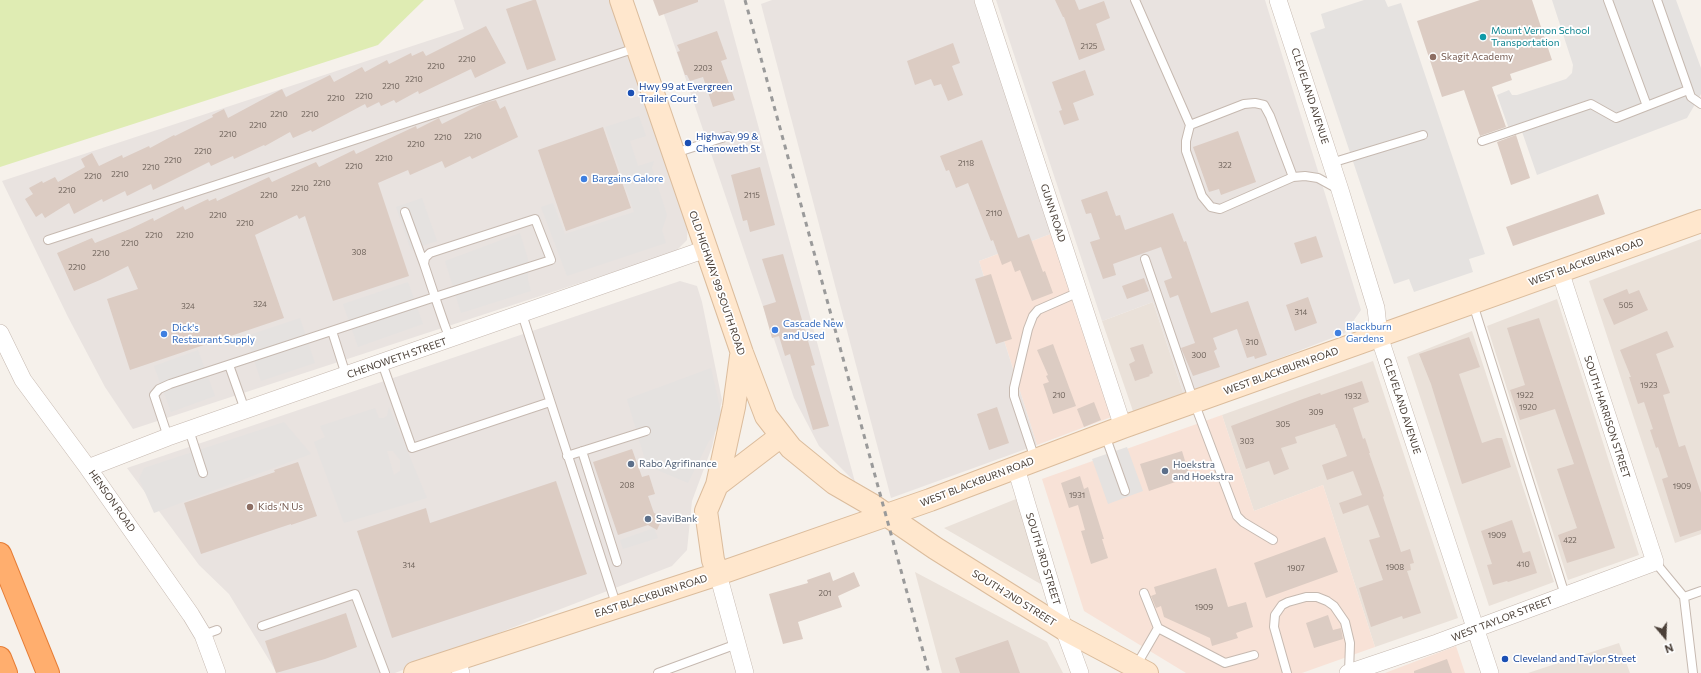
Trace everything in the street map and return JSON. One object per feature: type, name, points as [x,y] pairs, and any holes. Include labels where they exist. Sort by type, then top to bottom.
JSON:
[{"type":"highway","points":[[0,554],[48,673]]},
{"type":"highway","points":[[0,658],[6,673]]},
{"type":"street","name":"OLD HIGHWAY 99 SOUTH ROAD","points":[[621,0],[742,353],[766,416],[791,448],[826,478],[885,515]]},
{"type":"street","name":"GUNN ROAD","points":[[983,0],[1079,292],[1114,430]]},
{"type":"street","name":"CLEVELAND AVENUE","points":[[1278,0],[1340,190],[1376,308],[1379,336],[1490,673]]},
{"type":"street","name":"WEST BLACKBURN ROAD","points":[[885,515],[1026,464],[1114,430],[1701,221]]},
{"type":"street","name":"CHENOWETH STREET","points":[[88,468],[168,437],[706,249]]},
{"type":"street","name":"SOUTH HARRISON STREET","points":[[1560,271],[1655,562]]},
{"type":"street","name":"HENSON ROAD","points":[[0,333],[23,380],[88,468],[191,615],[210,633],[217,673]]},
{"type":"street","points":[[742,353],[734,407],[717,485],[706,511],[713,560],[745,673]]},
{"type":"street","points":[[717,485],[781,436]]},
{"type":"street","name":"SOUTH 3RD STREET","points":[[1026,464],[1064,629],[1080,673]]},
{"type":"street","name":"EAST BLACKBURN ROAD","points":[[415,673],[459,666],[617,607],[718,574],[885,515]]},
{"type":"street","name":"SOUTH 2ND STREET","points":[[885,515],[1064,629],[1141,670]]},
{"type":"street","name":"WEST TAYLOR STREET","points":[[1348,673],[1437,643],[1655,562]]},
{"type":"lane","points":[[1135,0],[1190,125],[1186,141],[1186,151],[1202,196],[1211,207],[1220,209],[1293,177],[1305,176],[1318,178],[1340,190]]},
{"type":"lane","points":[[1608,0],[1647,106]]},
{"type":"lane","points":[[1657,0],[1688,90],[1691,97],[1701,104]]},
{"type":"lane","points":[[48,240],[637,47]]},
{"type":"lane","points":[[1482,141],[1591,104],[1616,118],[1688,90]]},
{"type":"lane","points":[[1190,125],[1244,104],[1255,103],[1264,105],[1270,116],[1293,177]]},
{"type":"lane","points":[[1331,163],[1423,134]]},
{"type":"lane","points":[[673,154],[728,136]]},
{"type":"lane","points":[[405,212],[450,339]]},
{"type":"lane","points":[[168,437],[154,395],[159,389],[170,384],[551,260],[535,219],[430,253],[425,258],[424,264]]},
{"type":"lane","points":[[1145,259],[1194,402],[1237,516],[1242,522],[1273,540]]},
{"type":"lane","points":[[1026,464],[1014,396],[1014,388],[1028,328],[1033,316],[1038,310],[1079,292]]},
{"type":"lane","points":[[1472,303],[1565,595]]},
{"type":"lane","points":[[522,314],[617,607]]},
{"type":"lane","points":[[332,331],[346,375]]},
{"type":"lane","points":[[382,363],[412,448],[550,402]]},
{"type":"lane","points":[[228,365],[245,410]]},
{"type":"lane","points":[[189,430],[203,473]]},
{"type":"lane","points":[[1114,430],[1125,490]]},
{"type":"lane","points":[[567,456],[646,431]]},
{"type":"lane","points":[[582,451],[617,562]]},
{"type":"lane","points":[[1655,562],[1684,597],[1693,673]]},
{"type":"lane","points":[[1684,597],[1701,591]]},
{"type":"lane","points":[[262,626],[355,594],[385,673]]},
{"type":"lane","points":[[1144,594],[1158,628],[1225,663],[1254,655]]},
{"type":"lane","points":[[1287,673],[1274,627],[1275,615],[1278,609],[1288,602],[1306,597],[1317,597],[1334,606],[1345,622],[1350,643],[1348,673]]},
{"type":"lane","points":[[1141,670],[1158,628]]},
{"type":"lane","points":[[658,673],[737,644]]},
{"type":"shaded area","points":[[454,0],[613,0],[688,219],[687,240],[675,252],[133,429],[105,387],[68,317],[2,181],[464,29]]},
{"type":"shaded area","points":[[659,0],[724,0],[855,482],[819,446],[794,398]]},
{"type":"shaded area","points":[[772,0],[974,0],[1053,233],[979,261],[1037,445],[891,498],[761,4]]},
{"type":"shaded area","points":[[996,0],[1265,0],[1361,310],[1345,333],[1184,395],[1153,302],[1102,321]]},
{"type":"shaded area","points":[[1364,0],[1385,0],[1388,7],[1401,3],[1485,254],[1469,259],[1473,272],[1414,292],[1409,279],[1394,284],[1310,33],[1325,28],[1321,14]]},
{"type":"shaded area","points":[[1552,0],[1676,0],[1701,68],[1701,94],[1687,118],[1537,175],[1520,126],[1509,129],[1497,95],[1509,90],[1512,95],[1517,95],[1566,79],[1572,73],[1573,65]]},
{"type":"shaded area","points":[[639,116],[646,136],[630,141],[638,166],[654,161],[652,168],[667,215],[662,230],[666,243],[567,276],[541,207],[553,203],[565,234],[634,212],[605,127]]},
{"type":"shaded area","points":[[422,198],[437,241],[411,250],[396,207]]},
{"type":"shaded area","points":[[520,233],[528,259],[528,280],[531,291],[461,313],[445,261]]},
{"type":"shaded area","points":[[1053,233],[1114,416],[1037,445],[979,261]]},
{"type":"shaded area","points":[[1701,239],[1701,534],[1675,543],[1589,281]]},
{"type":"shaded area","points":[[680,281],[697,286],[702,302],[722,400],[712,447],[692,501],[687,550],[672,566],[395,673],[277,673],[229,594],[199,565],[127,468]]},
{"type":"shaded area","points":[[408,282],[423,324],[358,347],[343,304]]},
{"type":"shaded area","points":[[1557,299],[1639,555],[1568,580],[1487,326]]},
{"type":"shaded area","points":[[1153,302],[1184,395],[1134,414],[1102,321]]},
{"type":"shaded area","points":[[300,318],[315,363],[261,381],[246,336]]},
{"type":"shaded area","points":[[1472,331],[1554,582],[1489,606],[1407,357]]},
{"type":"shaded area","points":[[198,350],[215,396],[171,412],[154,366]]},
{"type":"shaded area","points":[[1373,361],[1458,618],[1375,647],[1323,485],[1254,511],[1222,415]]},
{"type":"shaded area","points":[[711,368],[721,412],[719,426],[709,441],[688,483],[655,469],[648,470],[627,399]]},
{"type":"shaded area","points":[[389,407],[427,498],[344,523],[314,442],[325,437],[320,426],[375,408],[379,418],[384,418],[387,416]],"holes":[[[387,451],[393,451],[400,460],[400,471],[394,475]]]},
{"type":"shaded area","points":[[1222,415],[1254,511],[1323,485],[1375,647],[1302,673],[1186,673],[1084,611],[1042,479]]},
{"type":"shaded area","points":[[284,422],[311,454],[154,513],[139,479],[144,468]]},
{"type":"shaded area","points":[[1127,447],[1143,491],[1108,504],[1092,459]]},
{"type":"shaded area","points":[[1016,499],[1044,586],[944,528]]},
{"type":"shaded area","points":[[654,528],[658,538],[623,549],[620,540]]},
{"type":"shaded area","points":[[915,572],[1047,642],[1063,673],[942,673]]},
{"type":"shaded area","points":[[1619,643],[1630,673],[1528,673]]},
{"type":"shaded area","points":[[1456,646],[1465,673],[1385,673]]},
{"type":"green space","points":[[0,0],[424,0],[378,45],[0,167]]},
{"type":"building","points":[[536,0],[556,60],[527,70],[506,9]]},
{"type":"building","points":[[653,0],[698,0],[698,2],[659,16]]},
{"type":"building","points":[[1055,0],[1075,0],[1079,10],[1104,1],[1110,18],[1096,24],[1105,50],[1079,60],[1064,17]]},
{"type":"building","name":"Mount Vernon School Transportation","points":[[1480,0],[1532,0],[1552,60],[1510,74],[1512,80],[1492,87],[1506,127],[1480,136],[1464,90],[1442,97],[1417,21]]},
{"type":"building","points":[[486,26],[506,63],[475,78],[471,69],[419,94],[418,91],[396,103],[394,100],[381,106],[379,102],[367,108],[365,104],[312,132],[311,130],[293,138],[290,132],[265,146],[264,145],[234,159],[233,156],[211,166],[209,162],[153,190],[151,184],[127,196],[125,191],[103,202],[102,199],[74,214],[69,203],[45,218],[42,213],[36,217],[25,199],[33,194],[29,188],[42,181],[43,183],[55,177],[58,182],[85,167],[81,159],[92,153],[99,166],[122,155],[123,158],[149,146],[150,148],[213,117],[212,115],[224,109],[228,118],[282,89],[286,97],[330,75],[334,82],[362,67],[365,72],[387,60],[389,64],[411,53],[412,56],[423,51],[426,56]]},
{"type":"building","points":[[717,31],[727,59],[721,61],[735,100],[713,107],[703,77],[690,81],[687,75],[685,75],[677,52],[680,51],[677,45]]},
{"type":"building","points":[[953,43],[960,63],[952,66],[963,95],[948,101],[941,84],[934,86],[931,79],[915,85],[907,61]]},
{"type":"building","points":[[1085,70],[1094,95],[1073,103],[1079,120],[1064,125],[1059,111],[1062,110],[1052,82]]},
{"type":"building","points":[[496,100],[500,109],[505,106],[518,137],[472,159],[470,156],[445,168],[442,161],[410,175],[408,170],[378,183],[409,276],[333,301],[305,216],[299,219],[297,215],[255,235],[284,318],[130,370],[107,299],[138,289],[128,266],[74,291],[57,253],[92,238],[95,243],[153,218],[154,221],[183,206],[185,210],[208,199],[209,201],[216,198],[217,201],[269,177],[272,182],[316,162],[319,167],[354,150],[356,154],[416,126],[417,129],[439,118],[442,124],[484,103]]},
{"type":"building","name":"Bargains Galore","points":[[603,127],[631,208],[566,231],[538,150]]},
{"type":"building","points":[[1238,131],[1256,182],[1221,195],[1219,189],[1209,192],[1193,147]]},
{"type":"building","points":[[1516,135],[1530,178],[1511,185],[1497,142]]},
{"type":"building","points":[[982,140],[1018,238],[1029,234],[1043,272],[1045,271],[1053,293],[1032,301],[1020,270],[1015,272],[1011,261],[1002,265],[993,240],[991,241],[968,183],[956,188],[949,170],[946,171],[940,156]]},
{"type":"building","points":[[760,167],[775,225],[750,232],[747,220],[743,221],[731,175]]},
{"type":"building","points":[[1107,191],[1116,216],[1120,215],[1125,230],[1173,213],[1184,242],[1186,241],[1211,313],[1248,301],[1267,355],[1255,359],[1254,356],[1247,358],[1237,329],[1213,338],[1217,349],[1214,351],[1220,367],[1193,376],[1181,348],[1195,343],[1178,295],[1170,298],[1164,281],[1172,278],[1161,247],[1113,264],[1116,275],[1103,279],[1090,242],[1100,239],[1091,213],[1086,214],[1081,200]]},
{"type":"building","points":[[1598,194],[1605,214],[1513,246],[1506,227]]},
{"type":"building","points":[[1316,236],[1323,257],[1301,264],[1294,243]]},
{"type":"building","points":[[783,254],[815,365],[811,366],[829,426],[813,430],[790,354],[785,356],[779,336],[772,338],[763,306],[776,302],[762,259]]},
{"type":"building","points":[[991,274],[1012,339],[996,344],[975,279]]},
{"type":"building","points":[[1144,278],[1149,291],[1127,299],[1122,286]]},
{"type":"building","points":[[1627,289],[1629,294],[1639,290],[1648,310],[1614,325],[1603,299]]},
{"type":"building","points":[[1308,297],[1317,323],[1295,331],[1286,305]]},
{"type":"building","points":[[1539,318],[1615,548],[1567,563],[1558,535],[1577,528],[1557,469],[1574,464],[1555,409],[1520,420],[1510,390],[1525,385],[1507,328]]},
{"type":"building","points":[[1667,331],[1674,347],[1656,354],[1670,393],[1663,395],[1679,447],[1685,445],[1701,493],[1701,530],[1680,537],[1662,479],[1668,477],[1658,447],[1656,448],[1650,430],[1653,429],[1644,402],[1638,404],[1629,377],[1631,377],[1620,350]]},
{"type":"building","points":[[1469,337],[1480,367],[1459,374],[1482,443],[1497,438],[1502,438],[1511,467],[1462,484],[1431,384],[1419,354]]},
{"type":"building","points":[[1053,344],[1076,406],[1053,414],[1043,384],[1049,382],[1046,376],[1048,375],[1037,350]]},
{"type":"building","points":[[1143,344],[1153,373],[1149,375],[1150,376],[1135,381],[1129,364],[1135,361],[1130,348]]},
{"type":"building","points":[[1362,381],[1369,402],[1353,408],[1363,439],[1365,438],[1370,453],[1401,552],[1410,549],[1414,563],[1410,564],[1411,570],[1407,571],[1421,613],[1403,619],[1402,616],[1371,627],[1359,588],[1383,580],[1369,540],[1380,537],[1368,505],[1343,514],[1339,503],[1362,495],[1353,471],[1327,480],[1322,465],[1347,456],[1335,424],[1295,437],[1297,443],[1281,448],[1289,469],[1274,475],[1269,461],[1246,469],[1231,426],[1320,393],[1321,395]]},
{"type":"building","points":[[1094,402],[1101,420],[1084,427],[1077,409]]},
{"type":"building","points":[[997,407],[1009,443],[989,450],[977,414]]},
{"type":"building","points":[[632,449],[642,477],[649,475],[655,494],[648,496],[654,513],[663,517],[657,530],[648,525],[618,535],[593,462]]},
{"type":"building","name":"Hoekstra and Hoekstra","points":[[1182,451],[1190,477],[1149,491],[1140,464]]},
{"type":"building","name":"Kids ‘N Us","points":[[298,462],[317,516],[201,554],[184,503],[275,472],[274,470]]},
{"type":"building","points":[[1080,476],[1084,489],[1088,487],[1104,539],[1102,539],[1108,558],[1091,564],[1081,531],[1085,530],[1078,505],[1069,508],[1061,483]]},
{"type":"building","points":[[556,481],[587,574],[392,638],[357,531],[426,508],[430,523]]},
{"type":"building","points":[[1512,520],[1523,553],[1530,551],[1537,573],[1493,585],[1487,565],[1492,564],[1481,531]]},
{"type":"building","points":[[1325,537],[1338,572],[1266,598],[1254,563]]},
{"type":"building","points":[[1216,568],[1228,607],[1246,602],[1253,627],[1236,633],[1238,638],[1212,646],[1210,638],[1164,617],[1161,606],[1156,608],[1151,596],[1156,594],[1154,587]]},
{"type":"building","points":[[830,572],[833,581],[854,572],[860,586],[838,596],[842,607],[798,622],[803,639],[783,644],[769,594],[808,583],[807,580]]},
{"type":"building","points":[[346,613],[357,647],[325,659],[276,673],[265,641]]},
{"type":"building","points":[[1328,615],[1333,630],[1341,628],[1343,639],[1314,648],[1306,623]]},
{"type":"building","points":[[1008,640],[1020,673],[960,673],[955,658]]},
{"type":"building","points":[[1447,659],[1452,673],[1414,673],[1414,671]]},
{"type":"railway","points":[[745,0],[929,673]]},
{"type":"place","name":"Mount Vernon School Transportation","points":[[1483,37]]},
{"type":"place","name":"Skagit Academy","points":[[1433,57]]},
{"type":"place","name":"Hwy 99 at Evergreen Trailer Court","points":[[631,93]]},
{"type":"place","name":"Highway 99 & Chenoweth St","points":[[688,143]]},
{"type":"place","name":"Bargains Galore","points":[[584,179]]},
{"type":"place","name":"Cascade New and Used","points":[[775,330]]},
{"type":"place","name":"Blackburn Gardens","points":[[1338,333]]},
{"type":"place","name":"Dick's Restaurant Supply","points":[[164,334]]},
{"type":"place","name":"Rabo Agrifinance","points":[[631,464]]},
{"type":"place","name":"Hoekstra and Hoekstra","points":[[1165,471]]},
{"type":"place","name":"Kids ‘N Us","points":[[250,507]]},
{"type":"place","name":"SaviBank","points":[[648,519]]},
{"type":"place","name":"Cleveland and Taylor Street","points":[[1505,659]]}]
